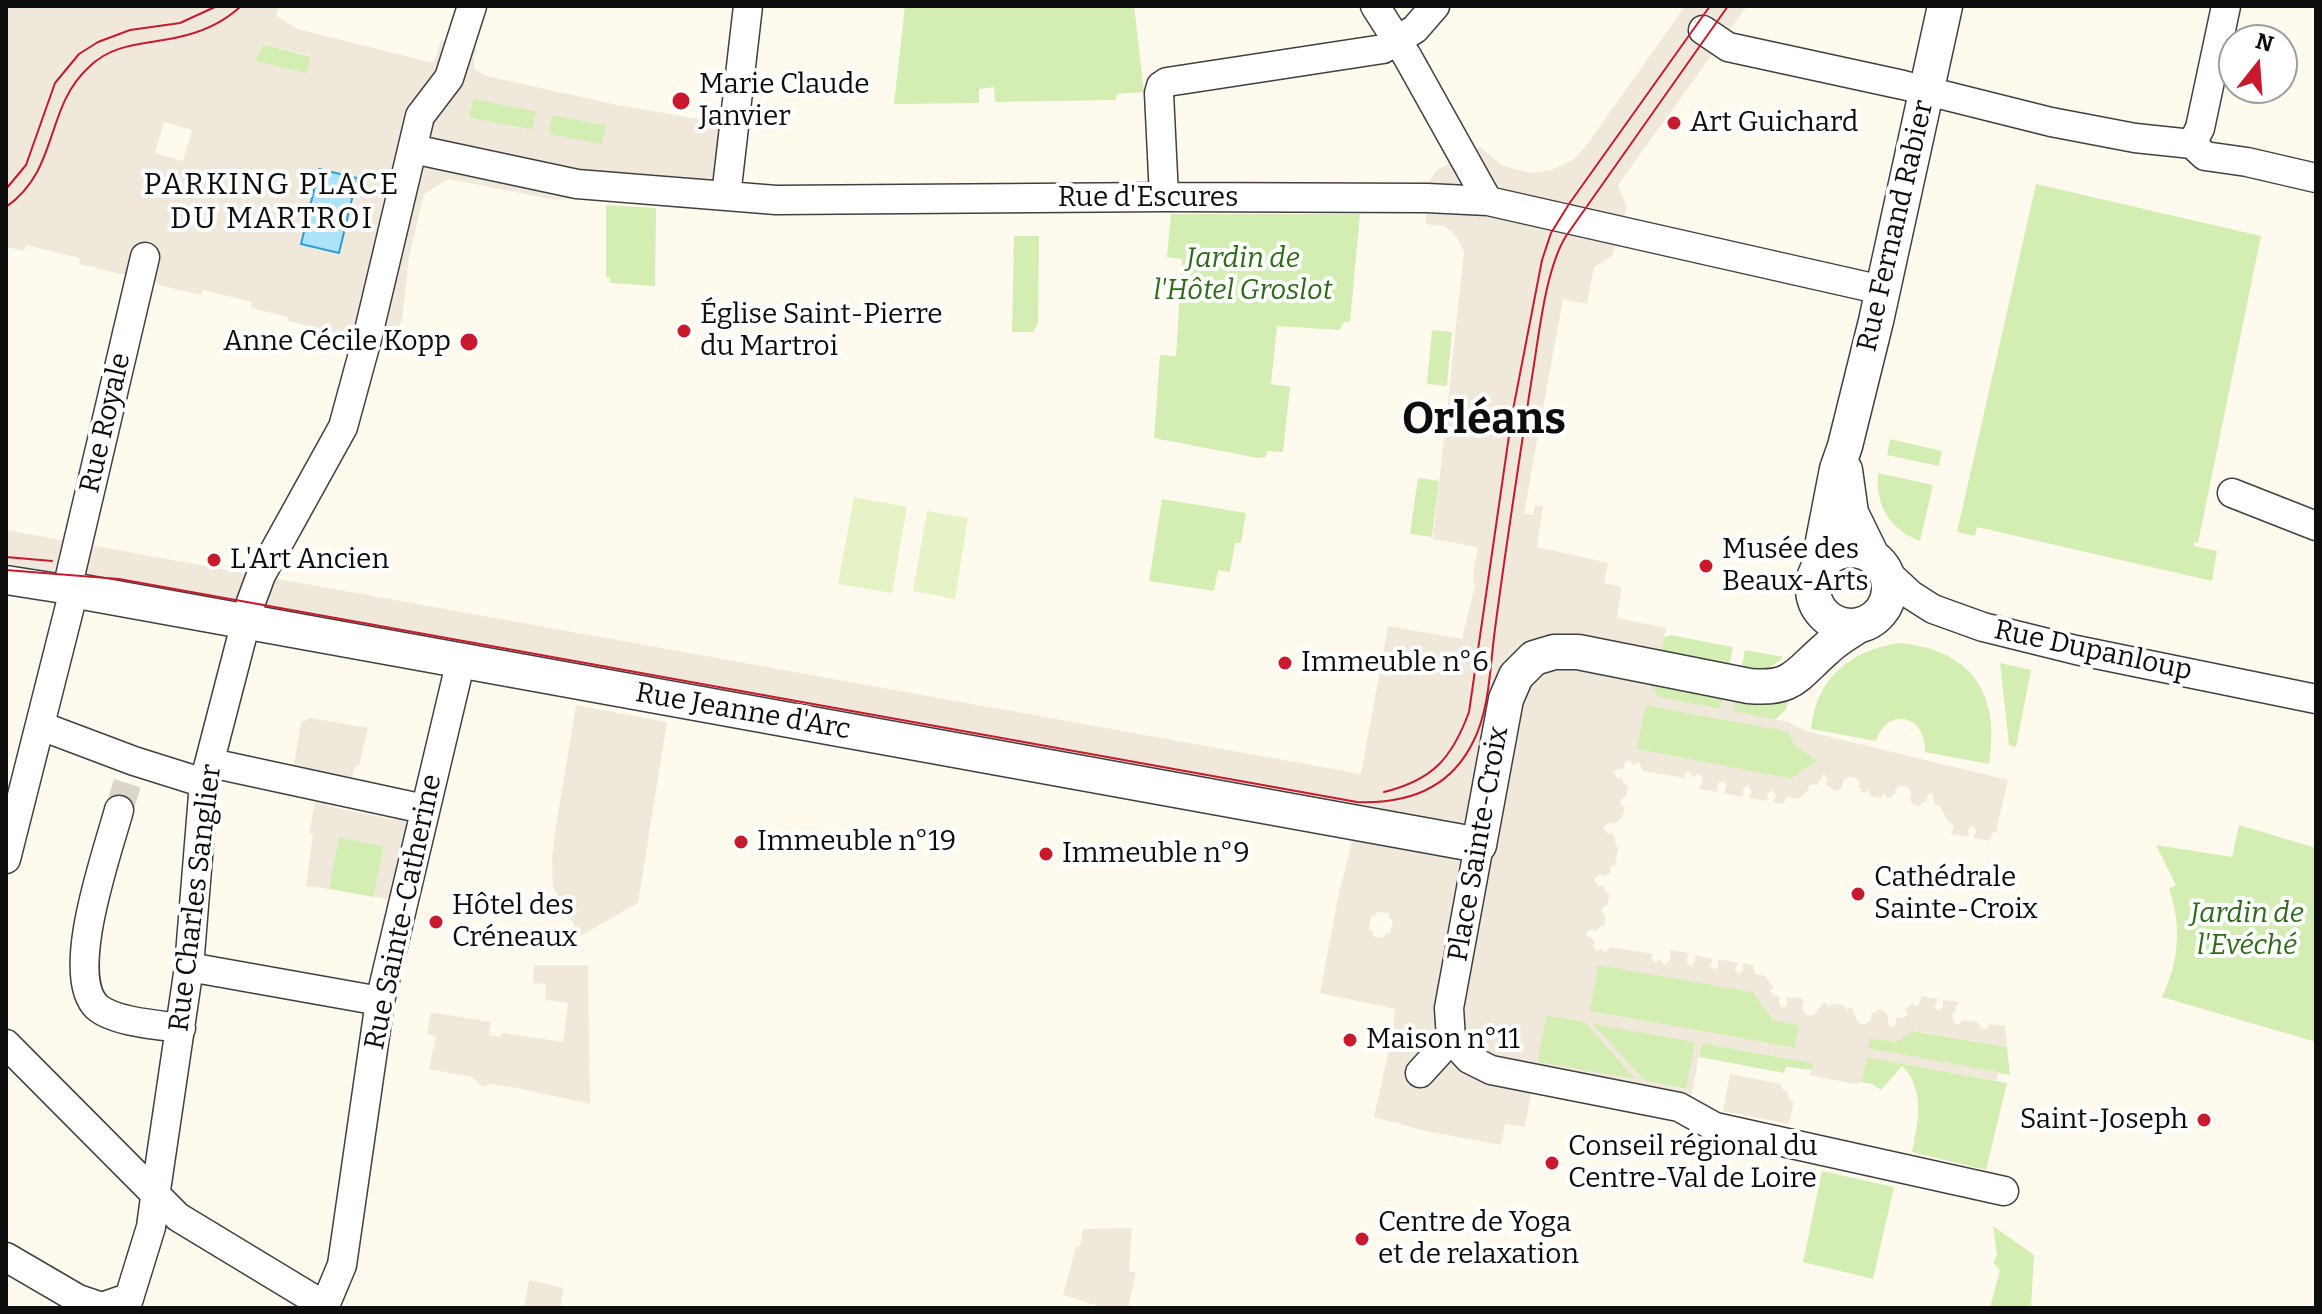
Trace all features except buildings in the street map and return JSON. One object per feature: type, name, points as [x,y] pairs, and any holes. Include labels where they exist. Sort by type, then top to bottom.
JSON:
[{"type":"street","name":"Rue Charles Sanglier","points":[[127,1303],[151,1227],[189,967],[208,773],[246,621],[261,575],[343,427],[420,116],[449,78],[472,6]]},
{"type":"street","points":[[726,196],[748,6]]},
{"type":"street","points":[[1375,6],[1488,201]]},
{"type":"street","points":[[1164,197],[1161,86],[1167,82],[1383,49],[1415,29],[1435,6]]},
{"type":"street","name":"Rue Fernand Rabier","points":[[1779,684],[1795,660],[1816,582],[1837,469],[1882,290],[1945,6]]},
{"type":"street","points":[[2198,150],[2226,6]]},
{"type":"street","points":[[1703,30],[1728,47],[1903,85],[2062,125],[2198,150],[2316,178]]},
{"type":"street","name":"Rue d'Escures","points":[[413,149],[577,184],[776,200],[1164,197],[1488,201],[1882,290]]},
{"type":"street","name":"Rue Royale","points":[[6,859],[75,591],[145,257]]},
{"type":"street","name":"Rue Fernand Rabier","points":[[1845,446],[1848,499],[1857,526],[1878,563]]},
{"type":"street","points":[[2232,493],[2316,526]]},
{"type":"street","points":[[1779,684],[1795,680],[1828,647],[1867,622],[1885,606],[1889,582],[1878,563],[1850,550],[1838,552],[1816,582],[1819,608],[1836,623],[1858,626]]},
{"type":"street","name":"Rue Dupanloup","points":[[1878,563],[1911,595],[1933,609],[1983,627],[2316,699]]},
{"type":"street","name":"Rue Jeanne d'Arc","points":[[6,580],[1479,845]]},
{"type":"street","name":"Place Sainte-Croix","points":[[1451,1039],[1449,1008],[1506,699],[1516,676],[1534,658],[1554,652],[1578,652],[1749,686],[1771,688],[1779,684]]},
{"type":"street","name":"Rue Sainte-Catherine","points":[[324,1307],[342,1265],[380,1001],[461,660]]},
{"type":"street","points":[[41,726],[132,768],[208,773],[424,809]]},
{"type":"street","points":[[119,810],[84,943],[84,983],[97,1006],[115,1016],[181,1028]]},
{"type":"street","points":[[189,967],[380,1001]]},
{"type":"street","points":[[1420,1073],[1451,1039],[1469,1059],[1491,1070],[1679,1107],[1715,1127],[2004,1191]]},
{"type":"street","points":[[6,1044],[178,1217],[324,1307]]},
{"type":"street","points":[[6,1257],[78,1299],[102,1307],[127,1303]]},
{"type":"green space","points":[[905,6],[1134,6],[1144,92],[1117,94],[1116,100],[995,102],[994,87],[979,89],[979,103],[894,104]]},
{"type":"green space","points":[[263,44],[311,57],[307,74],[255,61]]},
{"type":"green space","points":[[473,98],[536,111],[533,130],[469,118]]},
{"type":"green space","points":[[552,115],[606,125],[602,145],[548,134]]},
{"type":"green space","points":[[2036,184],[2261,236],[2198,543],[2194,542],[2194,546],[2217,551],[2212,581],[1977,527],[1975,536],[1957,532]]},
{"type":"green space","points":[[606,205],[656,208],[655,286],[610,283],[610,277],[606,277]]},
{"type":"green space","name":"Jardin de l'Hôtel Groslot","points":[[1171,214],[1360,214],[1350,322],[1344,322],[1339,330],[1277,326],[1271,384],[1290,387],[1283,452],[1267,451],[1266,457],[1258,458],[1154,438],[1160,355],[1176,356],[1182,259],[1167,257]]},
{"type":"green space","points":[[1014,236],[1039,236],[1038,323],[1033,332],[1012,332]]},
{"type":"green space","points":[[1432,330],[1452,332],[1447,386],[1427,384]]},
{"type":"green space","points":[[1890,439],[1942,451],[1939,466],[1887,455]]},
{"type":"green space","points":[[1878,473],[1933,485],[1920,541],[1900,530],[1887,515],[1879,496]]},
{"type":"green space","points":[[1418,478],[1439,481],[1432,537],[1410,534]]},
{"type":"green space","points":[[854,497],[907,507],[892,593],[838,584]]},
{"type":"green space","points":[[1162,499],[1246,513],[1241,543],[1235,543],[1230,572],[1218,570],[1214,591],[1149,581]]},
{"type":"green space","points":[[927,511],[968,518],[955,599],[913,591]]},
{"type":"green space","points":[[1670,635],[1733,647],[1729,668],[1659,655],[1661,639]]},
{"type":"green space","points":[[1898,643],[1945,654],[1962,665],[1975,679],[1985,696],[1990,716],[1992,739],[1989,764],[1925,752],[1919,729],[1905,719],[1888,723],[1876,741],[1811,729],[1820,695],[1838,670],[1865,653]]},
{"type":"green space","points":[[1745,650],[1784,657],[1766,670],[1741,670]]},
{"type":"green space","points":[[2000,663],[2031,670],[2016,747],[2009,745]]},
{"type":"green space","points":[[1647,683],[1724,694],[1721,709],[1659,698]]},
{"type":"green space","points":[[1790,695],[1786,709],[1775,720],[1732,711],[1735,696]]},
{"type":"green space","points":[[1645,705],[1787,731],[1813,758],[1819,760],[1791,779],[1636,749]]},
{"type":"green space","name":"Jardin de l'Evéché","points":[[2239,825],[2316,848],[2316,1042],[2162,997],[2172,971],[2177,944],[2176,917],[2169,889],[2176,885],[2156,845],[2232,857]]},
{"type":"green space","points":[[338,837],[384,846],[374,897],[329,889]]},
{"type":"green space","points":[[1598,964],[1753,992],[1773,1020],[1800,1025],[1795,1048],[1589,1011]]},
{"type":"green space","points":[[1546,1015],[1585,1022],[1637,1080],[1537,1062]]},
{"type":"green space","points":[[1591,1023],[1696,1042],[1687,1089],[1645,1081]]},
{"type":"green space","points":[[1912,1031],[2007,1047],[2010,1075],[1867,1049],[1869,1038],[1895,1042]]},
{"type":"green space","points":[[1701,1043],[1813,1063],[1812,1070],[1786,1067],[1784,1073],[1699,1057]]},
{"type":"green space","points":[[1867,1057],[2007,1083],[1986,1170],[1912,1152],[1918,1107],[1915,1086],[1902,1066],[1881,1090],[1861,1082]]},
{"type":"green space","points":[[1822,1171],[1894,1187],[1873,1279],[1803,1262]]},
{"type":"green space","points":[[1993,1226],[2034,1255],[2031,1308],[1990,1308],[2000,1270],[1993,1263],[1997,1255]]},
{"type":"shaded area","points":[[7,6],[278,6],[276,16],[298,29],[434,63],[441,40],[478,50],[474,55],[474,68],[486,76],[617,105],[744,127],[739,183],[776,186],[556,200],[448,179],[424,194],[409,257],[402,320],[389,344],[288,321],[288,317],[251,308],[252,302],[203,290],[201,295],[79,264],[80,258],[26,245],[24,251],[6,247]],"holes":[[[264,44],[311,56],[307,73],[255,61]],[[473,99],[536,111],[533,130],[469,118]],[[552,115],[606,125],[602,144],[549,134]],[[164,122],[192,130],[183,161],[155,153]]]},
{"type":"shaded area","points":[[1685,6],[1747,6],[1618,185],[1627,207],[1612,256],[1594,267],[1587,304],[1563,299],[1524,513],[1533,515],[1535,505],[1543,507],[1537,547],[1608,563],[1604,583],[1622,587],[1617,618],[1666,628],[1658,669],[1648,683],[1659,697],[1720,709],[1724,694],[1735,696],[1733,711],[1788,722],[1806,731],[2008,780],[1996,832],[1992,833],[1990,841],[1973,838],[1976,831],[1973,826],[1968,829],[1969,837],[1951,834],[1954,827],[1940,806],[1935,805],[1932,793],[1920,806],[1915,805],[1910,800],[1908,787],[1899,786],[1891,798],[1886,797],[1885,792],[1881,798],[1870,796],[1868,789],[1866,793],[1861,792],[1861,788],[1857,787],[1860,784],[1857,778],[1849,777],[1843,781],[1842,788],[1835,791],[1825,784],[1828,779],[1824,774],[1817,785],[1812,784],[1798,799],[1788,796],[1783,804],[1773,802],[1776,796],[1773,790],[1767,794],[1768,801],[1749,798],[1751,791],[1748,785],[1743,789],[1743,797],[1724,793],[1726,786],[1723,781],[1717,784],[1718,792],[1699,789],[1703,779],[1699,773],[1693,777],[1689,771],[1685,778],[1642,771],[1639,762],[1634,765],[1629,760],[1624,764],[1625,769],[1613,772],[1628,786],[1626,798],[1620,801],[1622,807],[1625,806],[1622,820],[1603,827],[1616,840],[1615,865],[1610,867],[1611,872],[1606,876],[1601,874],[1594,879],[1607,894],[1610,893],[1607,906],[1601,910],[1606,915],[1604,927],[1602,925],[1595,932],[1592,929],[1585,934],[1595,941],[1593,946],[1596,951],[1602,948],[1605,952],[1611,947],[1653,954],[1651,958],[1655,963],[1660,959],[1664,965],[1670,961],[1670,950],[1689,953],[1686,960],[1690,966],[1695,962],[1695,955],[1713,959],[1710,965],[1714,970],[1718,967],[1718,959],[1738,963],[1735,969],[1738,974],[1743,971],[1743,963],[1753,965],[1755,974],[1765,976],[1774,988],[1770,990],[1780,997],[1782,1008],[1787,1005],[1787,998],[1800,997],[1804,1001],[1802,1007],[1806,1015],[1814,1015],[1823,1003],[1829,1008],[1832,1004],[1838,1004],[1845,1006],[1846,1011],[1853,1009],[1858,1023],[1865,1024],[1871,1020],[1872,1012],[1878,1009],[1888,1016],[1891,1028],[1896,1024],[1896,1017],[1903,1018],[1908,1015],[1905,1010],[1913,1003],[1916,1007],[1920,1003],[1921,996],[1938,999],[1934,1006],[1938,1011],[1943,1007],[1943,1000],[1959,1002],[1955,1008],[1957,1011],[1952,1014],[1955,1024],[1963,1020],[1978,1022],[1981,1028],[1986,1029],[1990,1024],[2005,1026],[2007,1047],[1913,1031],[1896,1042],[1870,1038],[1868,1048],[1998,1072],[1997,1081],[1867,1057],[1861,1082],[1855,1084],[1809,1075],[1813,1063],[1701,1043],[1691,1101],[1536,1068],[1525,1127],[1505,1124],[1501,1145],[1430,1132],[1374,1117],[1395,1009],[1320,993],[1353,838],[6,575],[6,530],[1361,774],[1388,626],[1462,639],[1475,585],[1478,547],[1433,539],[1464,252],[1451,231],[1444,226],[1426,224],[1427,184],[1437,170],[1480,147],[1503,166],[1530,173],[1551,170],[1573,160]],"holes":[[[1645,705],[1787,731],[1796,747],[1818,760],[1791,779],[1637,749]],[[1377,912],[1389,913],[1389,918],[1393,920],[1390,934],[1386,933],[1384,938],[1373,936],[1373,931],[1369,930],[1371,915],[1376,916]],[[1598,965],[1753,992],[1773,1020],[1799,1025],[1795,1048],[1590,1011]],[[1546,1015],[1585,1022],[1636,1079],[1538,1062]],[[1593,1024],[1695,1042],[1686,1089],[1645,1081]]]},
{"type":"shaded area","points":[[576,705],[667,722],[638,903],[580,936],[553,887],[552,861]]},
{"type":"shaded area","points":[[311,718],[368,728],[359,766],[355,766],[351,781],[293,770],[301,722]]},
{"type":"shaded area","points":[[318,787],[396,802],[407,826],[391,900],[374,897],[384,846],[339,837],[329,889],[306,886],[313,834],[309,833]],"holes":[[[328,799],[394,813],[395,820],[327,806]]]},
{"type":"shaded area","points":[[534,965],[588,965],[590,1104],[513,1087],[490,1084],[483,1087],[472,1077],[429,1069],[436,1036],[427,1034],[431,1012],[491,1022],[489,1035],[501,1037],[502,1033],[563,1042],[568,1003],[545,1000],[546,984],[533,983]]},
{"type":"shaded area","points":[[1730,1074],[1781,1084],[1790,1101],[1794,1102],[1789,1124],[1723,1111]]},
{"type":"shaded area","points":[[1132,1228],[1129,1271],[1136,1273],[1128,1308],[1105,1308],[1063,1295],[1083,1229]]},
{"type":"shaded area","points":[[529,1280],[564,1288],[560,1308],[524,1308]]},
{"type":"water","points":[[319,169],[357,178],[339,253],[301,244]]},
{"type":"tunnel","points":[[119,810],[130,775]]},
{"type":"tram line","points":[[6,189],[26,165],[55,83],[79,54],[98,42],[130,30],[180,23],[217,6]]},
{"type":"tram line","points":[[6,207],[23,192],[35,175],[65,101],[89,67],[100,58],[123,48],[201,30],[241,6]]},
{"type":"tram line","points":[[1384,792],[1416,781],[1438,765],[1448,754],[1469,712],[1512,415],[1542,260],[1551,233],[1710,6]]},
{"type":"tram line","points":[[6,570],[119,579],[1357,802],[1409,796],[1439,782],[1452,771],[1473,742],[1483,715],[1540,323],[1559,250],[1728,6]]},
{"type":"tram line","points":[[6,557],[52,561]]},
{"type":"place","name":"Marie Claude Janvier","points":[[681,101]]},
{"type":"place","name":"Art Guichard","points":[[1674,123]]},
{"type":"place","name":"Église Saint-Pierre du Martroi","points":[[684,331]]},
{"type":"place","name":"Anne Cécile Kopp","points":[[469,342]]},
{"type":"place","name":"L'Art Ancien","points":[[214,560]]},
{"type":"place","name":"Musée des Beaux-Arts","points":[[1706,566]]},
{"type":"place","name":"Immeuble n°6","points":[[1285,663]]},
{"type":"place","name":"Immeuble n°19","points":[[741,842]]},
{"type":"place","name":"Immeuble n°9","points":[[1046,854]]},
{"type":"place","name":"Cathédrale Sainte-Croix","points":[[1858,894]]},
{"type":"place","name":"Hôtel des Créneaux","points":[[436,922]]},
{"type":"place","name":"Maison n°11","points":[[1350,1040]]},
{"type":"place","name":"Saint-Joseph","points":[[2204,1120]]},
{"type":"place","name":"Conseil régional du Centre-Val de Loire","points":[[1552,1163]]},
{"type":"place","name":"Centre de Yoga et de relaxation","points":[[1362,1239]]},
{"type":"district","name":"PARKING PLACE DU MARTROI","points":[[272,203]]},
{"type":"district","name":"Orléans","points":[[1484,421]]}]
